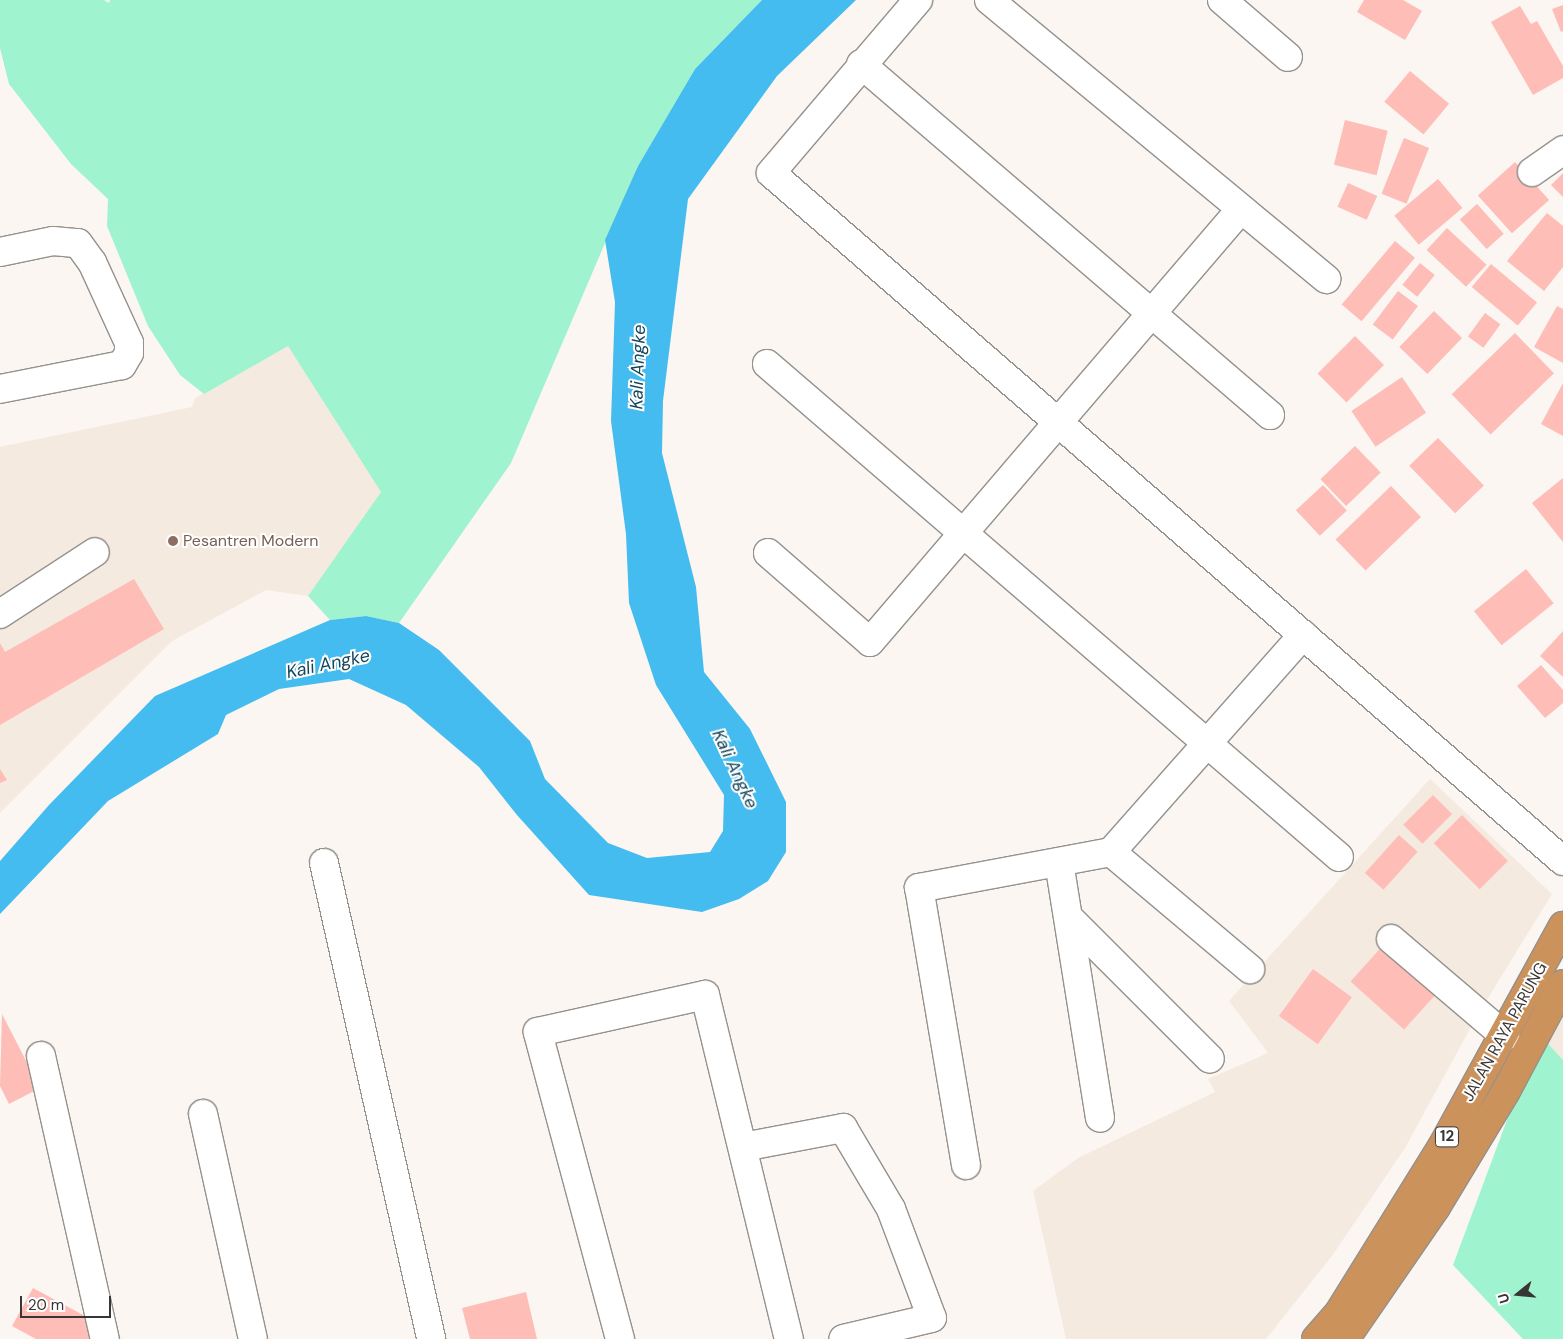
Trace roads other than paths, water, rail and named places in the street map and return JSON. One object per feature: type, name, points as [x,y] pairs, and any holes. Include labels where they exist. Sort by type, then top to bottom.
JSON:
[{"type":"highway","name":"JALAN RAYA PARUNG","points":[[1316,1339],[1340,1311],[1433,1161],[1505,1036],[1563,926]]},
{"type":"highway","name":"JALAN RAYA PARUNG","points":[[1345,1339],[1436,1207],[1506,1091],[1563,984]]},
{"type":"street","points":[[918,0],[861,64],[771,173],[1563,861]]},
{"type":"street","points":[[989,0],[1326,279]]},
{"type":"street","points":[[1222,0],[1288,57]]},
{"type":"street","points":[[861,64],[1270,415]]},
{"type":"street","points":[[1532,172],[1563,150]]},
{"type":"street","points":[[768,553],[870,642],[1241,209]]},
{"type":"street","points":[[0,252],[53,241],[78,243],[92,262],[129,343],[129,354],[122,365],[115,367],[0,389]]},
{"type":"street","points":[[767,364],[1339,857]]},
{"type":"street","points":[[0,614],[94,552]]},
{"type":"street","points":[[966,1165],[919,888],[1111,852],[1303,636]]},
{"type":"street","points":[[1111,852],[1250,969]]},
{"type":"street","points":[[324,862],[431,1339]]},
{"type":"street","points":[[1059,862],[1100,1118]]},
{"type":"street","points":[[1069,918],[1210,1059]]},
{"type":"street","points":[[1391,939],[1505,1036]]},
{"type":"street","points":[[620,1339],[538,1032],[705,995],[744,1147],[789,1339]]},
{"type":"street","points":[[41,1056],[105,1339]]},
{"type":"street","points":[[203,1114],[253,1339]]},
{"type":"street","points":[[744,1147],[843,1128],[891,1209],[932,1318],[843,1339]]},
{"type":"water","name":"Kali Angke","points":[[762,0],[856,0],[777,76],[688,199],[663,401],[662,453],[696,587],[704,672],[750,729],[786,802],[786,852],[768,881],[739,899],[702,912],[589,895],[517,815],[479,767],[406,705],[349,679],[279,689],[226,715],[218,734],[108,801],[0,914],[0,861],[49,805],[155,696],[330,620],[366,616],[399,623],[439,650],[530,741],[545,779],[608,843],[647,858],[710,852],[723,831],[724,795],[656,685],[629,603],[626,534],[611,421],[615,302],[605,240],[638,166],[695,69]]},
{"type":"place","name":"Pesantren Modern","points":[[173,541]]}]
